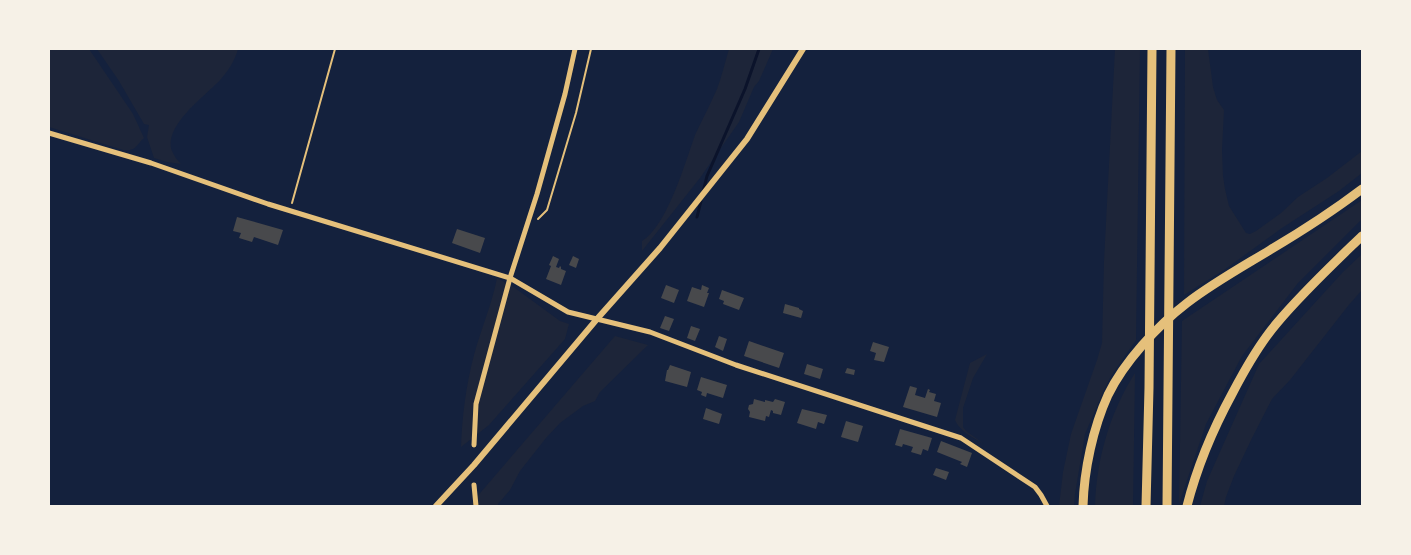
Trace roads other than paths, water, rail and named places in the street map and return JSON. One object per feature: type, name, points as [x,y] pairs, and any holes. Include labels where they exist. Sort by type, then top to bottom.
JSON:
[{"type":"highway","points":[[1146,506],[1152,49]]},
{"type":"highway","points":[[1167,506],[1172,49]]},
{"type":"highway","points":[[1083,506],[1087,468],[1094,434],[1108,395],[1130,361],[1156,330],[1186,304],[1276,247],[1362,189]]},
{"type":"highway","points":[[1187,506],[1200,464],[1218,420],[1248,364],[1276,324],[1304,293],[1362,236]]},
{"type":"street","points":[[474,444],[476,404],[510,278],[537,194],[565,94],[575,49]]},
{"type":"street","points":[[436,506],[474,465],[597,319],[660,248],[748,139],[803,49]]},
{"type":"street","points":[[49,133],[152,163],[290,210],[510,278],[568,312],[650,332],[736,365],[961,438],[1035,486],[1047,506]]},
{"type":"street","points":[[474,485],[476,506]]},
{"type":"waterway","points":[[703,192],[707,176],[745,89],[759,49]]},
{"type":"waterway","points":[[697,217],[701,201]]}]
